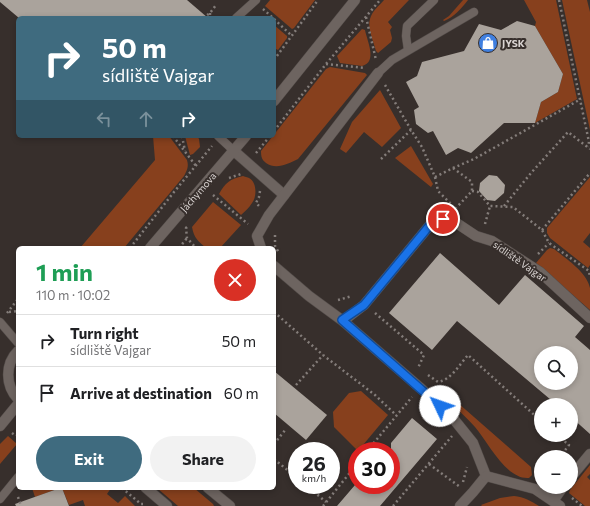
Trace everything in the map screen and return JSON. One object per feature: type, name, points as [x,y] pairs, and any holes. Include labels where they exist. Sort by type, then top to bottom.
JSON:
[{"type":"street","points":[[276,99],[355,0]]},
{"type":"street","points":[[260,246],[257,236],[269,215],[375,70]]},
{"type":"street","name":"Jáchymova","points":[[152,246],[244,138]]},
{"type":"street","points":[[234,151],[284,195]]},
{"type":"street","name":"sídliště Vajgar","points":[[342,320],[364,305],[430,225],[443,219],[452,220],[476,236],[492,241],[540,272],[590,318]]},
{"type":"street","points":[[276,268],[309,296],[342,320],[448,412],[473,442],[486,476]]},
{"type":"street","points":[[16,353],[8,370],[10,387],[16,396]]},
{"type":"street","points":[[0,426],[16,406]]},
{"type":"street","points":[[578,469],[590,454]]},
{"type":"street","points":[[486,476],[535,489],[556,504],[560,494]]},
{"type":"street","points":[[460,506],[486,476]]},
{"type":"street","points":[[148,490],[167,506]]},
{"type":"street","points":[[210,490],[230,506]]},
{"type":"lane","points":[[238,16],[256,0]]},
{"type":"lane","points":[[408,50],[406,36],[407,26],[434,0]]},
{"type":"lane","points":[[375,70],[474,12]]},
{"type":"lane","points":[[220,138],[234,151]]},
{"type":"lane","points":[[0,322],[16,341]]},
{"type":"lane","points":[[0,499],[16,480]]},
{"type":"path","points":[[276,57],[318,0]]},
{"type":"path","points":[[276,127],[326,64],[380,0]]},
{"type":"path","points":[[559,0],[574,74],[581,99],[589,148]]},
{"type":"path","points":[[206,16],[216,5]]},
{"type":"path","points":[[366,17],[376,60],[381,56]]},
{"type":"path","points":[[276,21],[292,36]]},
{"type":"path","points":[[326,64],[375,70],[422,147],[435,177],[438,190],[456,208],[472,191],[472,182],[453,168]]},
{"type":"path","points":[[435,177],[474,159],[581,99]]},
{"type":"path","points":[[381,159],[411,130]]},
{"type":"path","points":[[504,207],[531,173],[568,132],[589,148]]},
{"type":"path","points":[[174,138],[196,166]]},
{"type":"path","points":[[182,138],[186,154]]},
{"type":"path","points":[[132,246],[218,138]]},
{"type":"path","points":[[542,230],[590,173]]},
{"type":"path","points":[[472,191],[478,192],[490,206],[513,207],[542,230],[549,243],[589,270],[590,276]]},
{"type":"path","points":[[213,195],[259,232]]},
{"type":"path","points":[[485,224],[490,206]]},
{"type":"path","points":[[275,246],[274,237],[276,232]]},
{"type":"path","points":[[181,246],[187,238],[194,246]]},
{"type":"path","points":[[534,259],[549,243]]},
{"type":"path","points":[[276,248],[284,257]]},
{"type":"path","points":[[336,300],[354,295],[424,355],[418,369],[418,386]]},
{"type":"path","points":[[16,302],[9,312],[16,311]]},
{"type":"path","points":[[276,314],[323,355],[375,395],[396,415]]},
{"type":"path","points":[[296,385],[323,355]]},
{"type":"path","points":[[374,442],[412,397],[418,386],[427,375],[438,382],[443,381],[449,377],[468,355],[534,415]]},
{"type":"path","points":[[276,442],[286,429]]},
{"type":"path","points":[[393,506],[454,434],[457,440]]},
{"type":"path","points":[[565,442],[569,445],[565,450]]},
{"type":"path","points":[[276,461],[288,471]]},
{"type":"path","points":[[429,464],[460,487],[468,466]]},
{"type":"path","points":[[323,506],[348,475]]},
{"type":"path","points":[[124,490],[141,504],[139,506]]},
{"type":"path","points":[[317,494],[326,502]]},
{"type":"path","points":[[18,496],[21,506]]},
{"type":"shaded area","points":[[270,0],[315,0],[292,29],[265,6]]},
{"type":"shaded area","points":[[384,0],[409,0],[388,22],[392,27],[390,30],[392,38],[391,42],[378,53],[371,35],[369,22],[372,14]]},
{"type":"shaded area","points":[[463,0],[468,0],[454,15],[444,21],[443,20],[449,16]]},
{"type":"shaded area","points":[[524,0],[556,0],[577,99],[535,123],[541,102],[558,92],[563,74],[535,26],[536,22]]},
{"type":"shaded area","points":[[562,0],[587,0],[590,12],[590,130]]},
{"type":"shaded area","points":[[276,27],[287,36],[278,50],[276,49]]},
{"type":"shaded area","points":[[362,29],[365,30],[369,45],[371,56],[370,60],[367,64],[362,66],[340,63],[337,56]]},
{"type":"shaded area","points":[[330,67],[365,73],[367,75],[298,159],[278,166],[266,163],[262,158],[261,151],[271,138],[276,138],[276,132],[326,69]]},
{"type":"shaded area","points":[[380,90],[401,128],[382,147],[364,132],[346,153],[340,149],[352,122]]},
{"type":"shaded area","points":[[153,138],[170,138],[187,160],[188,167],[184,176],[126,246],[82,246],[155,160]]},
{"type":"shaded area","points":[[186,138],[198,138],[200,147],[190,155]]},
{"type":"shaded area","points":[[411,146],[433,184],[431,187],[395,158]]},
{"type":"shaded area","points":[[243,176],[252,180],[254,183],[255,197],[251,205],[241,215],[219,194],[228,182]]},
{"type":"shaded area","points":[[590,177],[590,233],[583,242],[590,248],[590,265],[588,268],[550,238],[547,233],[547,228]]},
{"type":"shaded area","points":[[213,202],[241,225],[222,246],[204,246],[197,239],[192,227]]},
{"type":"shaded area","points":[[550,248],[554,249],[569,261],[585,276],[590,288],[590,310],[536,263]]},
{"type":"shaded area","points":[[361,391],[388,415],[366,442],[349,442],[334,427],[333,412],[349,393]]},
{"type":"shaded area","points":[[458,403],[531,467],[532,475],[529,478],[521,477],[505,467],[475,427],[455,407]]},
{"type":"shaded area","points":[[8,436],[16,443],[16,445],[0,464],[0,444]]},
{"type":"shaded area","points":[[590,465],[590,474],[587,477],[590,480],[590,506],[585,506],[570,494],[578,494],[578,480]]},
{"type":"shaded area","points":[[33,490],[54,490],[35,497]]},
{"type":"shaded area","points":[[63,490],[110,490],[107,494],[118,503],[125,496],[135,506],[85,506],[83,500],[69,505]]},
{"type":"shaded area","points":[[159,490],[196,490],[214,506],[178,506]]},
{"type":"shaded area","points":[[514,496],[521,497],[539,506],[481,505],[500,498]]},
{"type":"building","points":[[0,0],[187,0],[206,16],[17,16],[0,2]]},
{"type":"building","points":[[517,21],[535,26],[563,74],[558,92],[541,102],[535,123],[504,123],[471,153],[458,148],[446,155],[433,131],[428,133],[416,124],[414,110],[419,107],[406,82],[417,76],[422,62],[464,51],[479,24],[501,30]]},
{"type":"building","points":[[489,175],[497,176],[505,185],[504,193],[495,201],[487,200],[479,191],[480,183]]},
{"type":"building","points":[[440,253],[499,305],[525,275],[584,326],[575,337],[590,350],[590,434],[578,423],[578,398],[549,398],[539,390],[578,390],[578,346],[534,346],[534,386],[457,321],[432,350],[389,313]]},
{"type":"building","points":[[276,373],[327,415],[306,440],[276,415]]},
{"type":"building","points":[[412,418],[437,439],[400,482],[400,442],[392,442]]},
{"type":"building","points":[[54,490],[63,490],[69,506],[16,506],[15,504]]},
{"type":"building","points":[[348,493],[390,494],[380,506],[337,506]]},
{"type":"place","name":"JYSK","points":[[488,43]]},
{"type":"route","points":[[440,406],[342,320],[364,305],[430,225],[443,219]]}]
